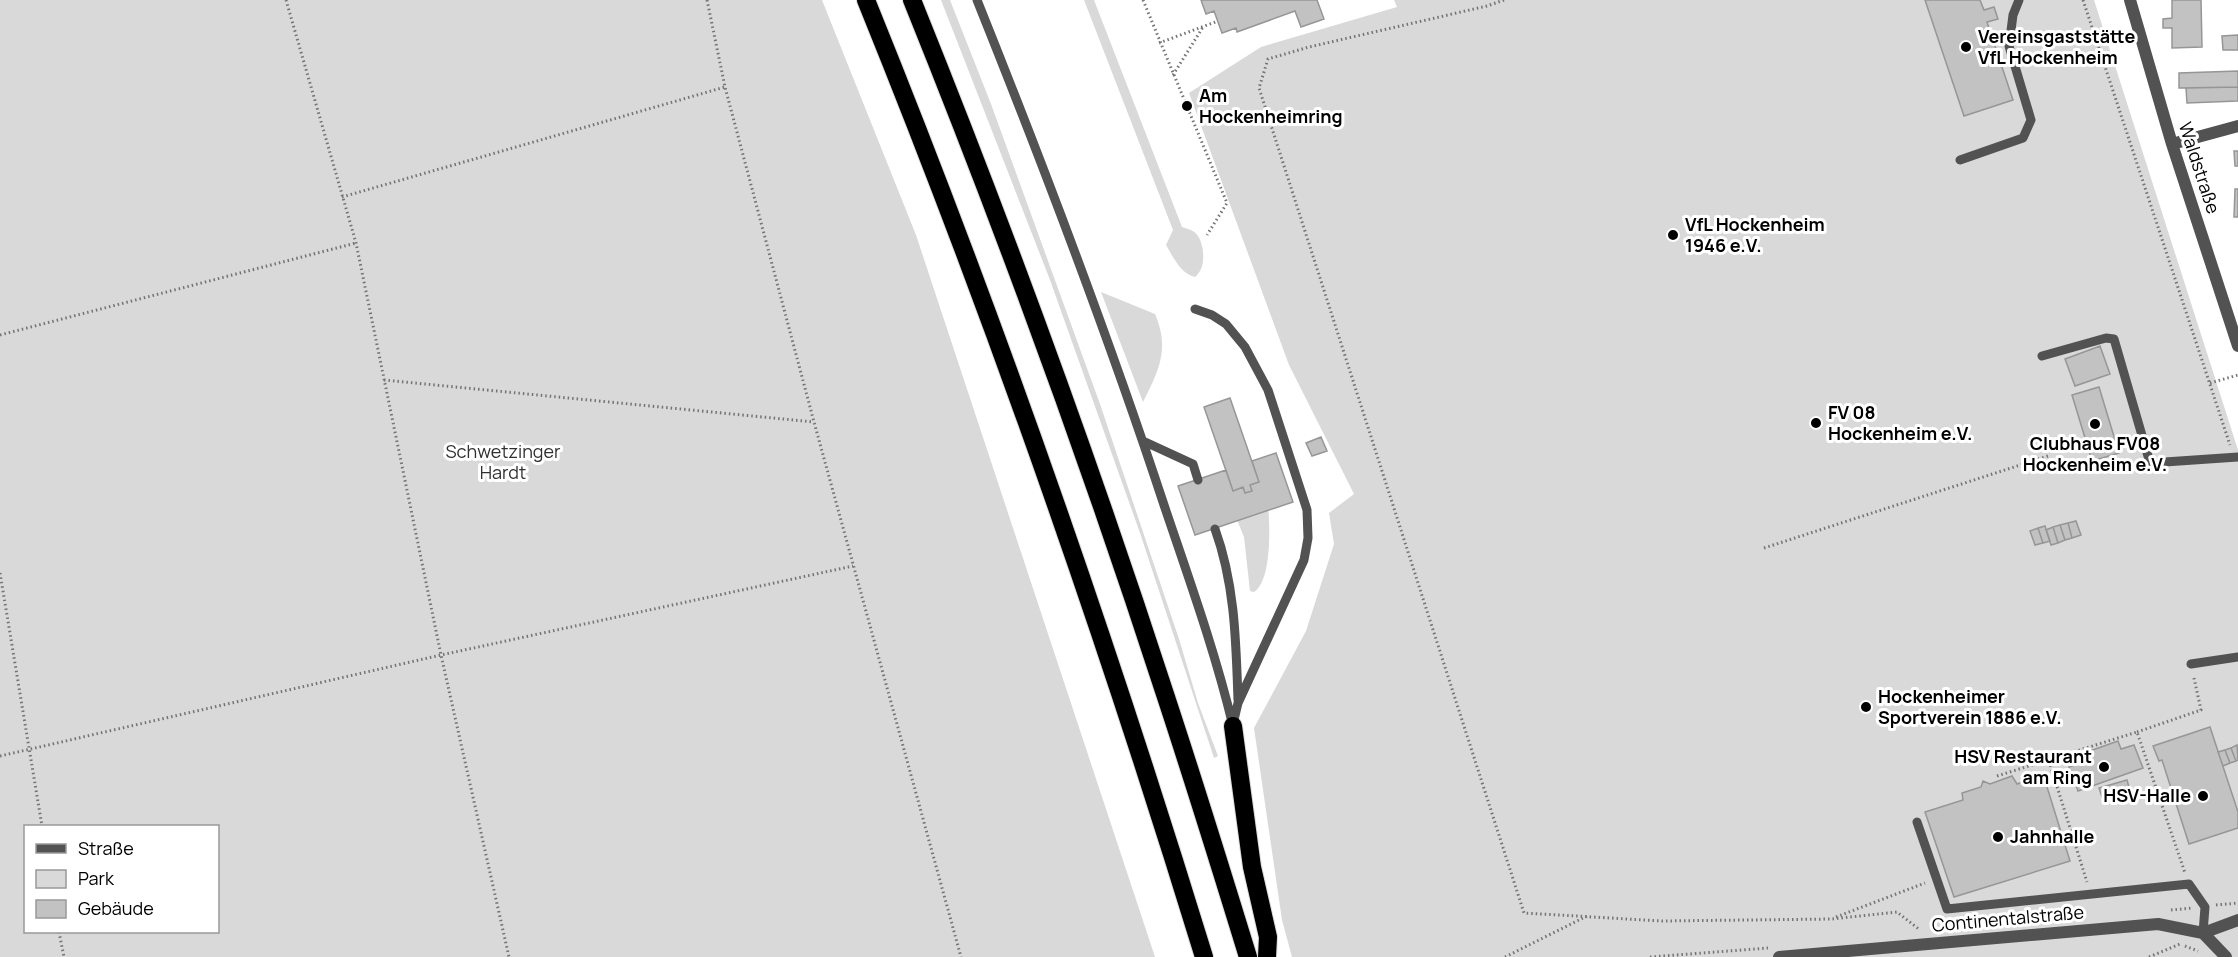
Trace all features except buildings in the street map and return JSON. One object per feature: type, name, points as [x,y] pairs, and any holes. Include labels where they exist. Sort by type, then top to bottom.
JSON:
[{"type":"highway","points":[[866,0],[911,110],[1053,496],[1155,798],[1204,957]]},
{"type":"highway","points":[[912,0],[1064,399],[1165,693],[1248,957]]},
{"type":"highway","points":[[1233,726],[1252,867],[1268,937],[1268,957]]},
{"type":"street","name":"Waldstraße","points":[[2130,0],[2172,144],[2238,346]]},
{"type":"street","points":[[2172,144],[2238,126]]},
{"type":"street","points":[[2225,956],[2203,933],[2238,920]]},
{"type":"street","name":"Continentalstraße","points":[[1779,957],[2158,924],[2203,933]]},
{"type":"lane","points":[[977,0],[1077,258],[1143,441],[1222,680],[1233,726]]},
{"type":"lane","points":[[1960,160],[2023,138],[2031,120],[2009,46],[2013,15],[2019,0]]},
{"type":"lane","points":[[1194,309],[1212,315],[1226,324],[1245,347],[1268,390],[1307,510],[1308,538],[1305,560],[1238,703],[1233,726]]},
{"type":"lane","points":[[2042,356],[2106,338],[2114,339],[2150,463],[2236,458]]},
{"type":"lane","points":[[1143,441],[1193,464],[1198,480]]},
{"type":"lane","points":[[1215,528],[1224,553],[1234,608],[1238,703]]},
{"type":"lane","points":[[2191,664],[2238,657]]},
{"type":"lane","points":[[1917,822],[1947,909],[2189,884],[2205,907],[2203,933]]},
{"type":"path","points":[[286,0],[356,243],[441,655],[509,957]]},
{"type":"path","points":[[707,0],[725,87],[814,422],[961,957]]},
{"type":"path","points":[[1143,0],[1159,44],[1227,202],[1207,235]]},
{"type":"path","points":[[1487,6],[1488,0]]},
{"type":"path","points":[[1504,0],[1268,59],[1259,88],[1524,913],[1662,921],[1832,919],[1897,912],[1936,944]]},
{"type":"path","points":[[2083,0],[2236,458]]},
{"type":"path","points":[[1159,44],[1218,21]]},
{"type":"path","points":[[1173,75],[1203,26]]},
{"type":"path","points":[[342,197],[725,87]]},
{"type":"path","points":[[0,335],[356,243]]},
{"type":"path","points":[[2210,383],[2238,375]]},
{"type":"path","points":[[384,380],[814,422]]},
{"type":"path","points":[[1764,548],[2048,456]]},
{"type":"path","points":[[0,756],[441,655],[854,566]]},
{"type":"path","points":[[0,573],[42,825]]},
{"type":"path","points":[[1997,776],[2049,761],[2200,710],[2191,664]]},
{"type":"path","points":[[2137,732],[2189,884]]},
{"type":"path","points":[[2049,761],[2091,894]]},
{"type":"path","points":[[1832,919],[1936,879]]},
{"type":"path","points":[[1505,957],[1589,916]]},
{"type":"path","points":[[60,933],[64,957]]},
{"type":"path","points":[[2149,957],[2203,933]]},
{"type":"path","points":[[2171,942],[2208,956],[2225,956]]},
{"type":"green space","name":"Schwetzinger Hardt","points":[[0,0],[822,0],[916,235],[1155,957],[0,957]]},
{"type":"green space","points":[[941,0],[950,0],[991,104],[1100,404],[1179,639],[1198,703],[1218,756],[1214,758],[1140,533],[1050,280]]},
{"type":"green space","points":[[1084,0],[1094,0],[1182,227],[1195,232],[1198,236],[1203,252],[1203,263],[1195,277],[1182,269],[1166,245],[1173,230]]},
{"type":"green space","points":[[1394,0],[2094,0],[2238,450],[2238,957],[1292,957],[1282,920],[1254,728],[1306,631],[1334,544],[1329,513],[1354,494],[1289,365],[1189,93],[1261,47],[1397,7]]},
{"type":"green space","points":[[1101,292],[1155,314],[1162,338],[1161,359],[1143,402]]},
{"type":"green space","points":[[1268,505],[1267,565],[1260,586],[1254,592],[1250,591],[1244,537],[1235,515]]},
{"type":"place","name":"Vereinsgaststätte VfL Hockenheim","points":[[1966,47]]},
{"type":"place","name":"Am Hockenheimring","points":[[1187,106]]},
{"type":"place","name":"VfL Hockenheim 1946 e.V.","points":[[1673,235]]},
{"type":"place","name":"FV 08 Hockenheim e.V.","points":[[1816,423]]},
{"type":"place","name":"Clubhaus FV08 Hockenheim e.V.","points":[[2095,424]]},
{"type":"place","name":"Hockenheimer Sportverein 1886 e.V.","points":[[1866,707]]},
{"type":"place","name":"HSV Restaurant am Ring","points":[[2104,767]]},
{"type":"place","name":"HSV-Halle","points":[[2203,796]]},
{"type":"place","name":"Jahnhalle","points":[[1998,837]]}]
